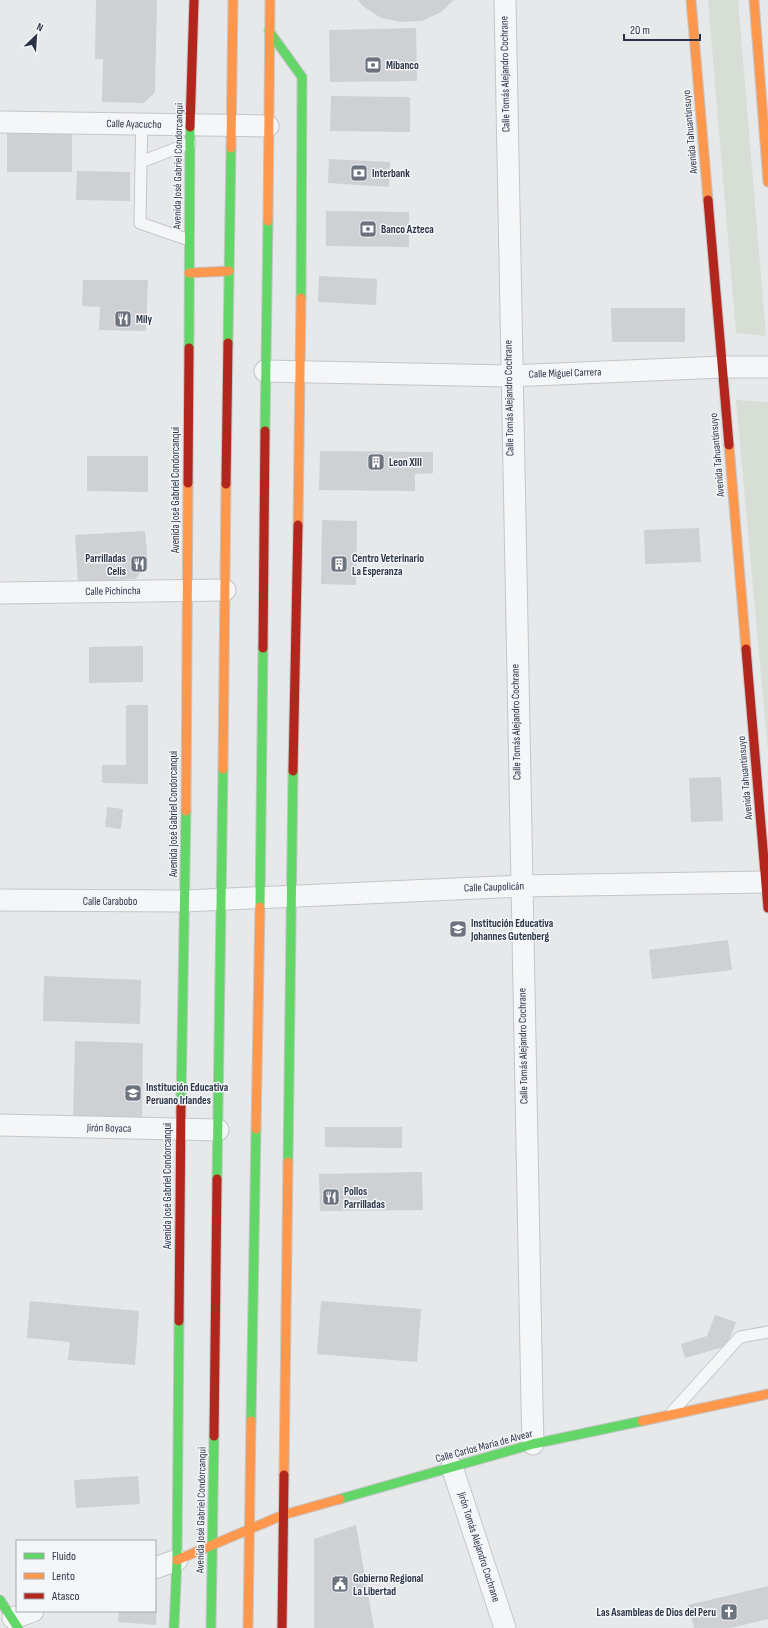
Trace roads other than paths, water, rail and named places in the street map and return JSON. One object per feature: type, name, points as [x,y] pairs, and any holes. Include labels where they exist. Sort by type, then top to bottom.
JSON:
[{"type":"main road","name":"Avenida José Gabriel Condorcanqui","points":[[174,1628],[177,1560],[180,1129],[185,901],[190,134],[194,0]]},
{"type":"main road","name":"Avenida José Gabriel Condorcanqui","points":[[211,1628],[233,0]]},
{"type":"main road","points":[[248,1628],[260,898],[270,0]]},
{"type":"main road","name":"Avenida Tahuantinsuyo","points":[[691,0],[767,882],[768,908]]},
{"type":"main road","points":[[754,0],[768,182]]},
{"type":"main road","points":[[269,31],[302,77],[301,372],[291,895],[282,1628]]},
{"type":"main road","points":[[189,273],[229,271]]},
{"type":"main road","name":"Calle Carlos María de Alvear","points":[[177,1560],[283,1515],[533,1444],[768,1394]]},
{"type":"main road","points":[[0,1600],[16,1623]]},
{"type":"street","name":"Calle Tomás Alejandro Cochrane","points":[[505,0],[509,376],[519,886],[533,1444]]},
{"type":"street","name":"Calle Ayacucho","points":[[0,122],[142,124],[190,134],[231,125],[268,126]]},
{"type":"street","name":"Calle Miguel Carrera","points":[[265,371],[509,376],[722,367],[768,367]]},
{"type":"street","name":"Calle Pichincha","points":[[0,593],[225,590]]},
{"type":"street","name":"Calle Caupolicán","points":[[221,899],[519,886],[767,882]]},
{"type":"street","name":"Calle Carabobo","points":[[0,900],[185,901],[221,899]]},
{"type":"street","name":"Jirón Boyaca","points":[[0,1125],[218,1130]]},
{"type":"street","name":"Jirón Tomás Alejandro Cochrane","points":[[452,1467],[505,1628]]},
{"type":"street","points":[[156,1568],[177,1560]]},
{"type":"street","points":[[16,1623],[32,1612]]},
{"type":"lane","points":[[142,124],[140,162],[140,223],[189,240]]},
{"type":"lane","points":[[140,162],[190,134]]},
{"type":"lane","points":[[668,1415],[740,1337],[768,1332]]},
{"type":"place","name":"Mibanco","points":[[373,65]]},
{"type":"place","name":"Interbank","points":[[359,173]]},
{"type":"place","name":"Banco Azteca","points":[[368,229]]},
{"type":"place","name":"Mily","points":[[123,319]]},
{"type":"place","name":"Leon XIII","points":[[376,462]]},
{"type":"place","name":"Parrilladas Celis","points":[[139,564]]},
{"type":"place","name":"Centro Veterinario La Esperanza","points":[[339,564]]},
{"type":"place","name":"Institución Educativa Johannes Gutenberg","points":[[458,929]]},
{"type":"place","name":"Institución Educativa Peruano Irlandes","points":[[133,1093]]},
{"type":"place","name":"Pollos Parrilladas","points":[[331,1197]]},
{"type":"place","name":"Gobierno Regional La Libertad","points":[[340,1584]]},
{"type":"place","name":"Las Asambleas de Dios del Peru","points":[[729,1612]]}]
